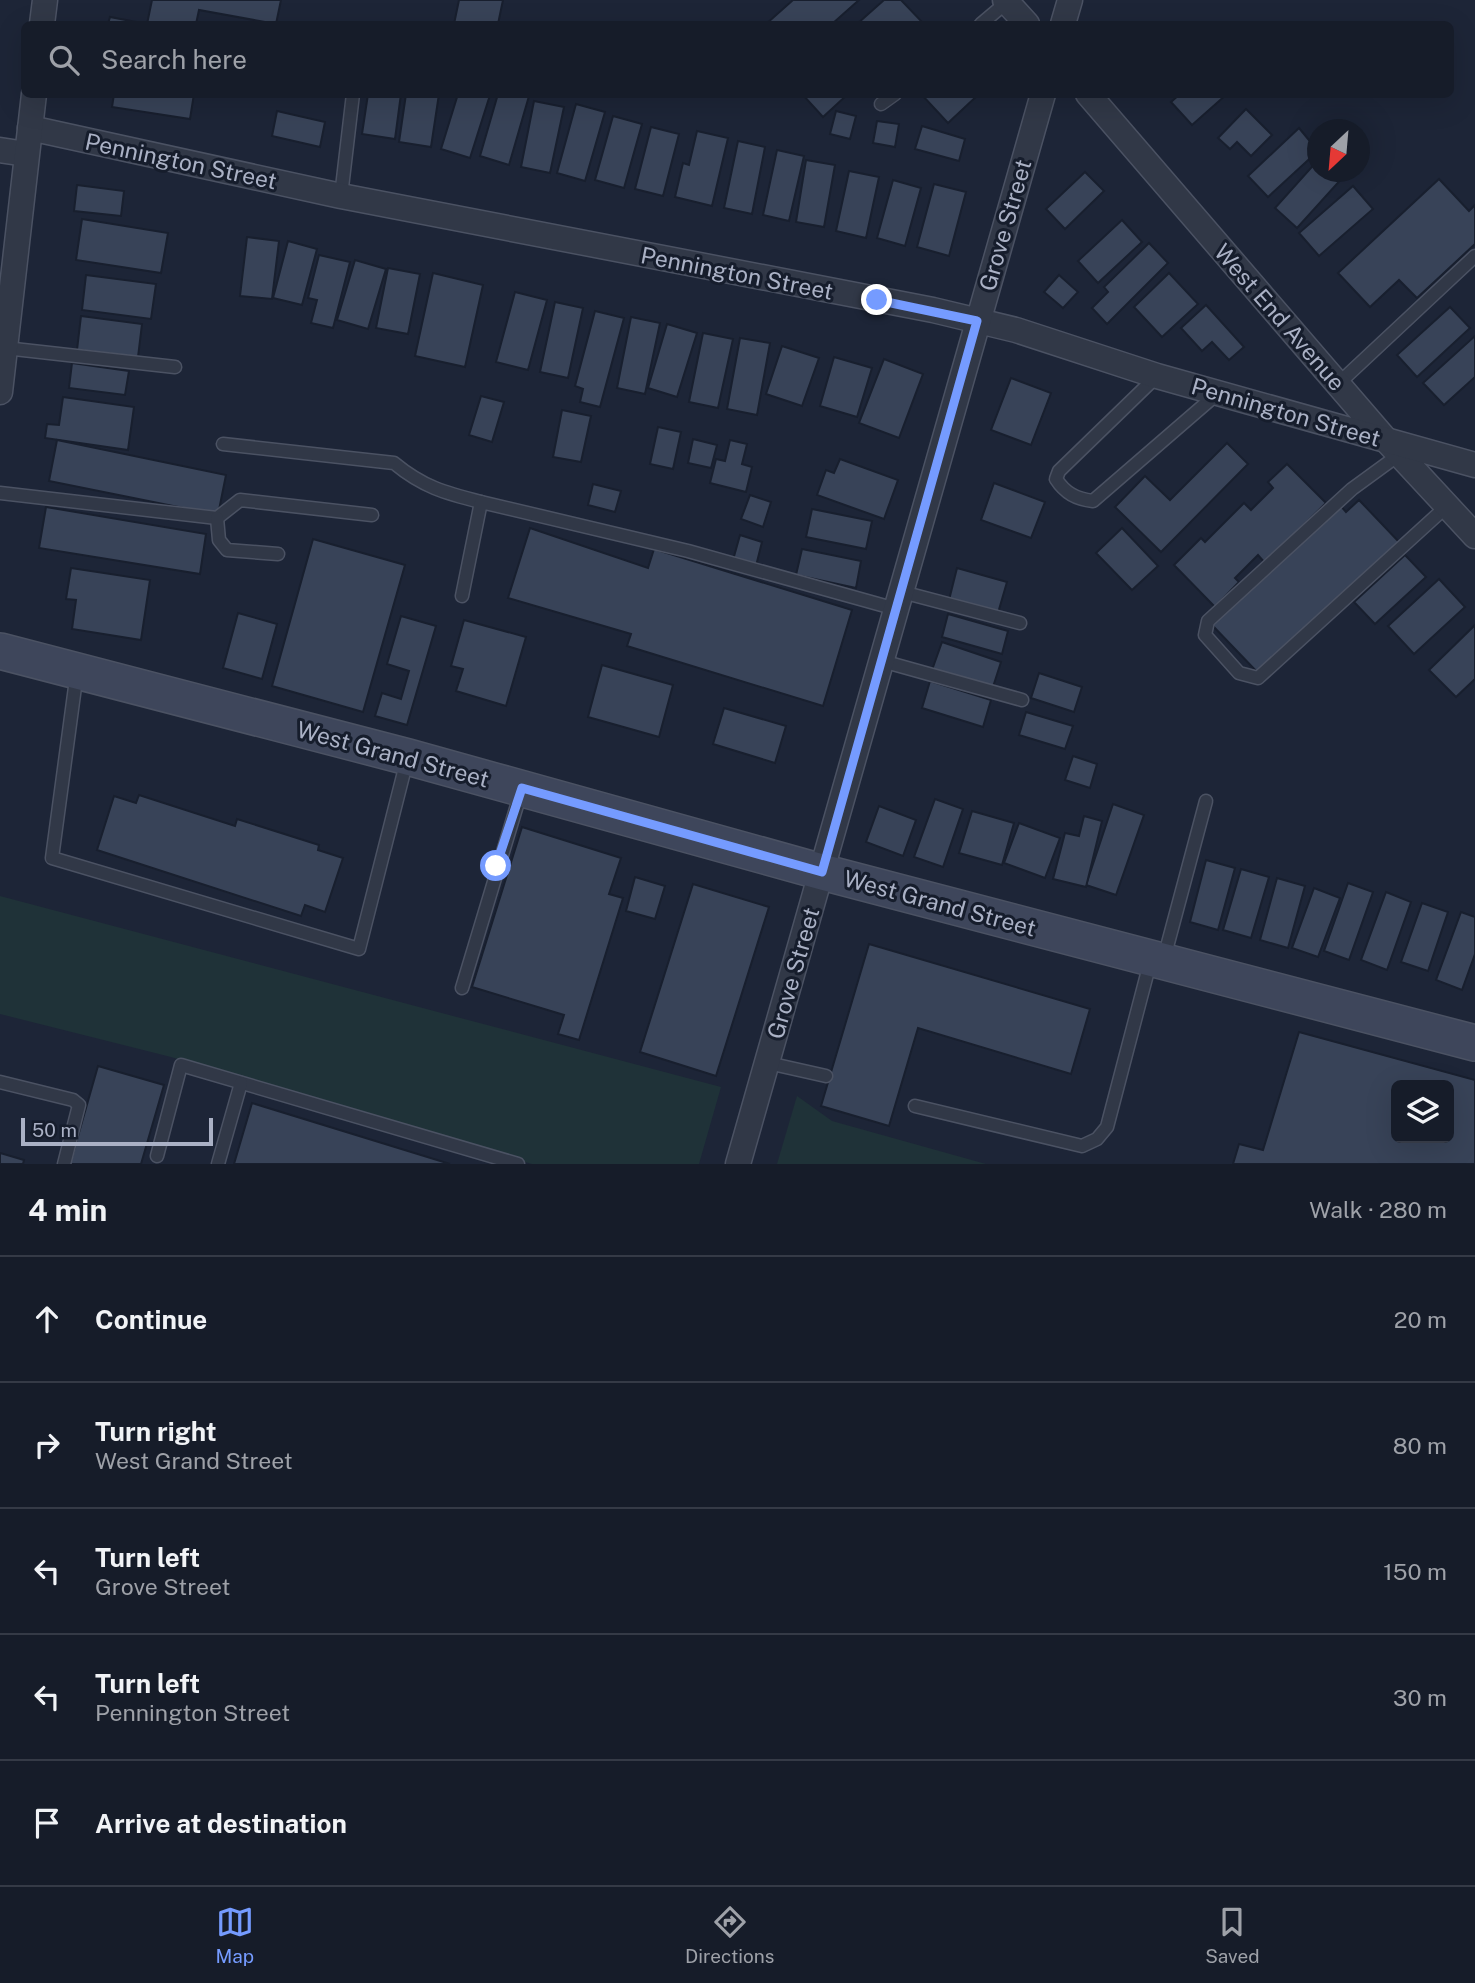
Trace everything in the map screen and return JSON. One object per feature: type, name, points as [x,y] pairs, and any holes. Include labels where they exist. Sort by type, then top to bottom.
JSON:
[{"type":"street","points":[[42,21],[45,0]]},
{"type":"street","points":[[1064,21],[1070,0]]},
{"type":"street","points":[[1006,1],[1024,21]]},
{"type":"street","points":[[0,392],[34,98]]},
{"type":"street","name":"Grove Street","points":[[738,1164],[1041,98]]},
{"type":"street","name":"West End Avenue","points":[[1091,98],[1393,447],[1475,536]]},
{"type":"street","name":"Pennington Street","points":[[30,128],[341,196],[933,310],[1016,330],[1157,376],[1393,447],[1475,465]]},
{"type":"street","points":[[0,150],[26,154]]},
{"type":"street","name":"West Grand Street","points":[[0,651],[408,757],[822,872],[1475,1043]]},
{"type":"lane","points":[[984,21],[1006,1]]},
{"type":"lane","points":[[341,196],[353,98]]},
{"type":"lane","points":[[881,104],[889,98]]},
{"type":"lane","points":[[1338,384],[1475,256]]},
{"type":"lane","points":[[5,348],[175,367]]},
{"type":"lane","points":[[1157,376],[1059,471],[1056,479],[1077,499],[1093,501],[1218,393]]},
{"type":"lane","points":[[223,444],[394,463],[423,484],[481,502],[899,600],[1020,623]]},
{"type":"lane","points":[[1393,447],[1352,489],[1208,621],[1205,635],[1239,673],[1258,678],[1447,506]]},
{"type":"lane","points":[[0,493],[217,518],[240,500],[372,515]]},
{"type":"lane","points":[[462,596],[481,502]]},
{"type":"lane","points":[[217,518],[219,540],[227,550],[278,554]]},
{"type":"lane","points":[[882,661],[1022,700]]},
{"type":"lane","points":[[77,672],[52,858],[359,949],[408,757]]},
{"type":"lane","points":[[463,988],[492,880],[522,788]]},
{"type":"lane","points":[[915,1106],[1082,1146],[1097,1139],[1107,1127],[1206,801]]},
{"type":"lane","points":[[768,1063],[826,1076]]},
{"type":"lane","points":[[157,1156],[181,1065],[518,1164]]},
{"type":"lane","points":[[0,1082],[73,1100],[79,1105],[64,1164]]},
{"type":"lane","points":[[218,1164],[241,1083]]},
{"type":"shaded area","points":[[0,896],[721,1087],[699,1164],[532,1164],[171,1057],[0,1014]]},
{"type":"shaded area","points":[[797,1096],[832,1121],[986,1164],[777,1164]]},
{"type":"building","points":[[152,0],[281,0],[277,21],[260,21],[199,10],[197,21],[148,21]]},
{"type":"building","points":[[459,0],[503,0],[499,21],[455,21]]},
{"type":"building","points":[[793,0],[859,0],[835,21],[769,21]]},
{"type":"building","points":[[884,0],[901,0],[921,21],[860,21]]},
{"type":"building","points":[[110,17],[131,21],[109,21]]},
{"type":"building","points":[[113,98],[193,98],[190,119],[112,107]]},
{"type":"building","points":[[367,98],[400,98],[395,139],[362,134]]},
{"type":"building","points":[[405,98],[438,98],[431,147],[399,142]]},
{"type":"building","points":[[457,98],[489,98],[470,158],[441,149]]},
{"type":"building","points":[[497,98],[528,98],[509,165],[480,156]]},
{"type":"building","points":[[806,98],[844,98],[823,117]]},
{"type":"building","points":[[925,98],[975,98],[948,123]]},
{"type":"building","points":[[1176,98],[1222,98],[1192,125],[1171,102]]},
{"type":"building","points":[[534,101],[564,107],[550,173],[521,167]]},
{"type":"building","points":[[576,104],[605,112],[585,181],[557,173]]},
{"type":"building","points":[[1246,109],[1272,135],[1251,156],[1237,142],[1230,149],[1218,138]]},
{"type":"building","points":[[277,111],[325,122],[320,147],[272,136]]},
{"type":"building","points":[[836,111],[856,116],[850,139],[830,134]]},
{"type":"building","points":[[613,116],[642,124],[624,188],[595,180]]},
{"type":"building","points":[[877,121],[899,124],[895,147],[873,143]]},
{"type":"building","points":[[922,126],[965,139],[959,161],[915,149]]},
{"type":"building","points":[[651,127],[679,134],[663,196],[635,189]]},
{"type":"building","points":[[1299,128],[1307,138],[1307,161],[1268,197],[1248,176]]},
{"type":"building","points":[[697,131],[728,138],[712,206],[675,197],[683,163],[689,165]]},
{"type":"building","points":[[738,141],[765,147],[752,214],[724,208]]},
{"type":"building","points":[[777,150],[804,156],[789,221],[763,215]]},
{"type":"building","points":[[806,160],[835,165],[824,227],[796,222]]},
{"type":"building","points":[[849,171],[879,177],[866,238],[836,231]]},
{"type":"building","points":[[1085,172],[1104,191],[1065,229],[1046,209]]},
{"type":"building","points":[[1307,172],[1307,182],[1339,182],[1297,228],[1275,208]]},
{"type":"building","points":[[1439,179],[1469,211],[1475,205],[1475,244],[1417,298],[1399,280],[1370,307],[1338,273]]},
{"type":"building","points":[[893,180],[921,188],[905,246],[877,238]]},
{"type":"building","points":[[934,184],[966,192],[949,256],[917,247]]},
{"type":"building","points":[[77,185],[124,191],[121,216],[74,211]]},
{"type":"building","points":[[1353,186],[1373,209],[1319,256],[1299,233]]},
{"type":"building","points":[[82,219],[168,233],[161,273],[76,260]]},
{"type":"building","points":[[1122,220],[1142,242],[1098,283],[1078,261]]},
{"type":"building","points":[[247,237],[279,241],[272,299],[240,296]]},
{"type":"building","points":[[288,241],[317,249],[302,305],[273,298]]},
{"type":"building","points":[[1149,243],[1168,263],[1107,324],[1092,308],[1108,292],[1104,287]]},
{"type":"building","points":[[319,255],[350,262],[333,328],[311,323],[317,300],[308,298]]},
{"type":"building","points":[[355,260],[386,269],[368,329],[337,320]]},
{"type":"building","points":[[388,268],[420,274],[408,334],[376,328]]},
{"type":"building","points":[[433,273],[483,285],[465,367],[415,356]]},
{"type":"building","points":[[1169,273],[1198,304],[1162,337],[1134,307]]},
{"type":"building","points":[[86,275],[156,284],[151,319],[82,310]]},
{"type":"building","points":[[1059,275],[1078,292],[1063,308],[1044,292]]},
{"type":"building","points":[[515,292],[547,300],[528,370],[496,362]]},
{"type":"building","points":[[555,302],[583,308],[568,378],[540,372]]},
{"type":"building","points":[[1206,305],[1244,347],[1229,360],[1212,342],[1202,351],[1181,328]]},
{"type":"building","points":[[1450,307],[1470,328],[1417,377],[1397,355]]},
{"type":"building","points":[[595,311],[624,318],[600,407],[580,402],[583,389],[575,386]]},
{"type":"building","points":[[81,316],[142,324],[138,357],[77,350]]},
{"type":"building","points":[[631,317],[660,323],[645,394],[617,388]]},
{"type":"building","points":[[667,324],[697,333],[677,397],[648,388]]},
{"type":"building","points":[[703,333],[733,339],[718,408],[689,402]]},
{"type":"building","points":[[1475,336],[1475,377],[1444,405],[1423,383]]},
{"type":"building","points":[[740,338],[770,343],[757,415],[727,409]]},
{"type":"building","points":[[782,346],[819,358],[802,406],[766,394]]},
{"type":"building","points":[[834,357],[872,368],[857,417],[820,406]]},
{"type":"building","points":[[884,359],[923,374],[899,438],[859,423]]},
{"type":"building","points":[[72,363],[129,371],[125,395],[69,388]]},
{"type":"building","points":[[1011,378],[1051,393],[1031,445],[991,430]]},
{"type":"building","points":[[481,396],[504,402],[492,442],[469,435]]},
{"type":"building","points":[[63,397],[134,407],[128,450],[45,438],[47,424],[59,425]]},
{"type":"building","points":[[562,410],[591,416],[581,462],[553,457]]},
{"type":"building","points":[[658,427],[681,432],[673,469],[650,464]]},
{"type":"building","points":[[693,439],[717,445],[711,468],[688,463]]},
{"type":"building","points":[[57,440],[226,475],[218,515],[49,481]]},
{"type":"building","points":[[730,440],[747,444],[742,464],[752,467],[746,492],[710,483],[716,459],[725,461]]},
{"type":"building","points":[[1227,443],[1248,464],[1161,552],[1115,507],[1145,476],[1170,500]]},
{"type":"building","points":[[840,459],[898,480],[884,519],[817,495],[826,470],[834,473]]},
{"type":"building","points":[[1287,464],[1326,503],[1265,563],[1258,555],[1235,578],[1239,582],[1215,607],[1174,565],[1201,538],[1205,542],[1244,503],[1251,510],[1273,488],[1268,482]]},
{"type":"building","points":[[994,483],[1045,502],[1031,538],[981,520]]},
{"type":"building","points":[[593,484],[621,491],[615,512],[588,505]]},
{"type":"building","points":[[750,495],[771,502],[763,527],[741,519]]},
{"type":"building","points":[[1359,500],[1400,543],[1260,675],[1212,625],[1339,504],[1346,512]]},
{"type":"building","points":[[46,507],[206,534],[200,574],[39,548]]},
{"type":"building","points":[[812,509],[872,521],[866,549],[806,537]]},
{"type":"building","points":[[530,528],[648,568],[654,549],[852,610],[823,706],[627,646],[631,634],[508,598]]},
{"type":"building","points":[[1122,528],[1158,566],[1132,590],[1096,553]]},
{"type":"building","points":[[740,535],[762,542],[756,566],[733,560]]},
{"type":"building","points":[[313,539],[405,565],[363,712],[272,686]]},
{"type":"building","points":[[802,549],[861,561],[856,588],[796,575]]},
{"type":"building","points":[[1405,555],[1426,577],[1375,624],[1354,602]]},
{"type":"building","points":[[71,568],[150,580],[141,640],[72,629],[76,600],[66,599]]},
{"type":"building","points":[[957,568],[1007,582],[998,613],[949,600]]},
{"type":"building","points":[[1439,579],[1465,607],[1414,654],[1388,626]]},
{"type":"building","points":[[238,613],[277,624],[262,679],[223,668]]},
{"type":"building","points":[[948,614],[1008,631],[1002,654],[942,637]]},
{"type":"building","points":[[401,616],[436,626],[407,725],[375,716],[382,693],[401,699],[409,671],[387,664]]},
{"type":"building","points":[[464,620],[526,637],[506,706],[456,691],[463,669],[451,666]]},
{"type":"building","points":[[1475,625],[1475,679],[1456,697],[1429,670]]},
{"type":"building","points":[[942,642],[1001,662],[992,690],[932,670]]},
{"type":"building","points":[[602,665],[673,685],[659,737],[588,717]]},
{"type":"building","points":[[1039,673],[1082,687],[1074,712],[1031,698]]},
{"type":"building","points":[[930,681],[991,700],[983,727],[922,708]]},
{"type":"building","points":[[724,708],[786,726],[775,763],[713,744]]},
{"type":"building","points":[[1026,712],[1073,726],[1065,749],[1019,735]]},
{"type":"building","points":[[1073,756],[1097,764],[1090,788],[1065,780]]},
{"type":"building","points":[[139,795],[235,826],[237,819],[319,845],[318,850],[343,858],[325,912],[305,905],[301,916],[97,850],[114,796],[136,803]]},
{"type":"building","points":[[935,799],[963,809],[943,867],[914,857]]},
{"type":"building","points":[[1113,804],[1144,815],[1116,895],[1086,885]]},
{"type":"building","points":[[879,806],[916,820],[903,856],[866,842]]},
{"type":"building","points":[[972,811],[1014,823],[1002,865],[959,853]]},
{"type":"building","points":[[1084,816],[1102,821],[1086,887],[1053,879],[1065,833],[1079,836]]},
{"type":"building","points":[[1019,823],[1060,838],[1045,878],[1004,863]]},
{"type":"building","points":[[522,827],[621,858],[609,894],[623,898],[579,1040],[558,1034],[564,1015],[472,987]]},
{"type":"building","points":[[1206,860],[1235,868],[1218,930],[1190,922]]},
{"type":"building","points":[[1241,869],[1269,877],[1251,938],[1223,930]]},
{"type":"building","points":[[635,877],[665,886],[655,919],[626,911]]},
{"type":"building","points":[[1277,878],[1305,886],[1288,948],[1260,940]]},
{"type":"building","points":[[1348,883],[1373,892],[1349,960],[1324,951]]},
{"type":"building","points":[[693,884],[769,907],[716,1076],[640,1052]]},
{"type":"building","points":[[1314,888],[1340,898],[1318,957],[1292,948]]},
{"type":"building","points":[[1386,892],[1411,902],[1387,970],[1361,960]]},
{"type":"building","points":[[1422,903],[1448,912],[1428,971],[1401,962]]},
{"type":"building","points":[[1461,912],[1475,917],[1475,954],[1462,990],[1436,980]]},
{"type":"building","points":[[869,944],[1090,1009],[1071,1074],[918,1028],[889,1126],[821,1106]]},
{"type":"building","points":[[1299,1032],[1475,1080],[1475,1164],[1233,1164],[1239,1144],[1263,1150]]},
{"type":"building","points":[[98,1066],[164,1085],[141,1164],[70,1164]]},
{"type":"building","points":[[252,1103],[450,1164],[234,1164]]},
{"type":"building","points":[[0,1153],[24,1160],[23,1164],[0,1164]]},
{"type":"route","points":[[496,866],[522,788],[822,872],[977,321],[877,300]]}]
